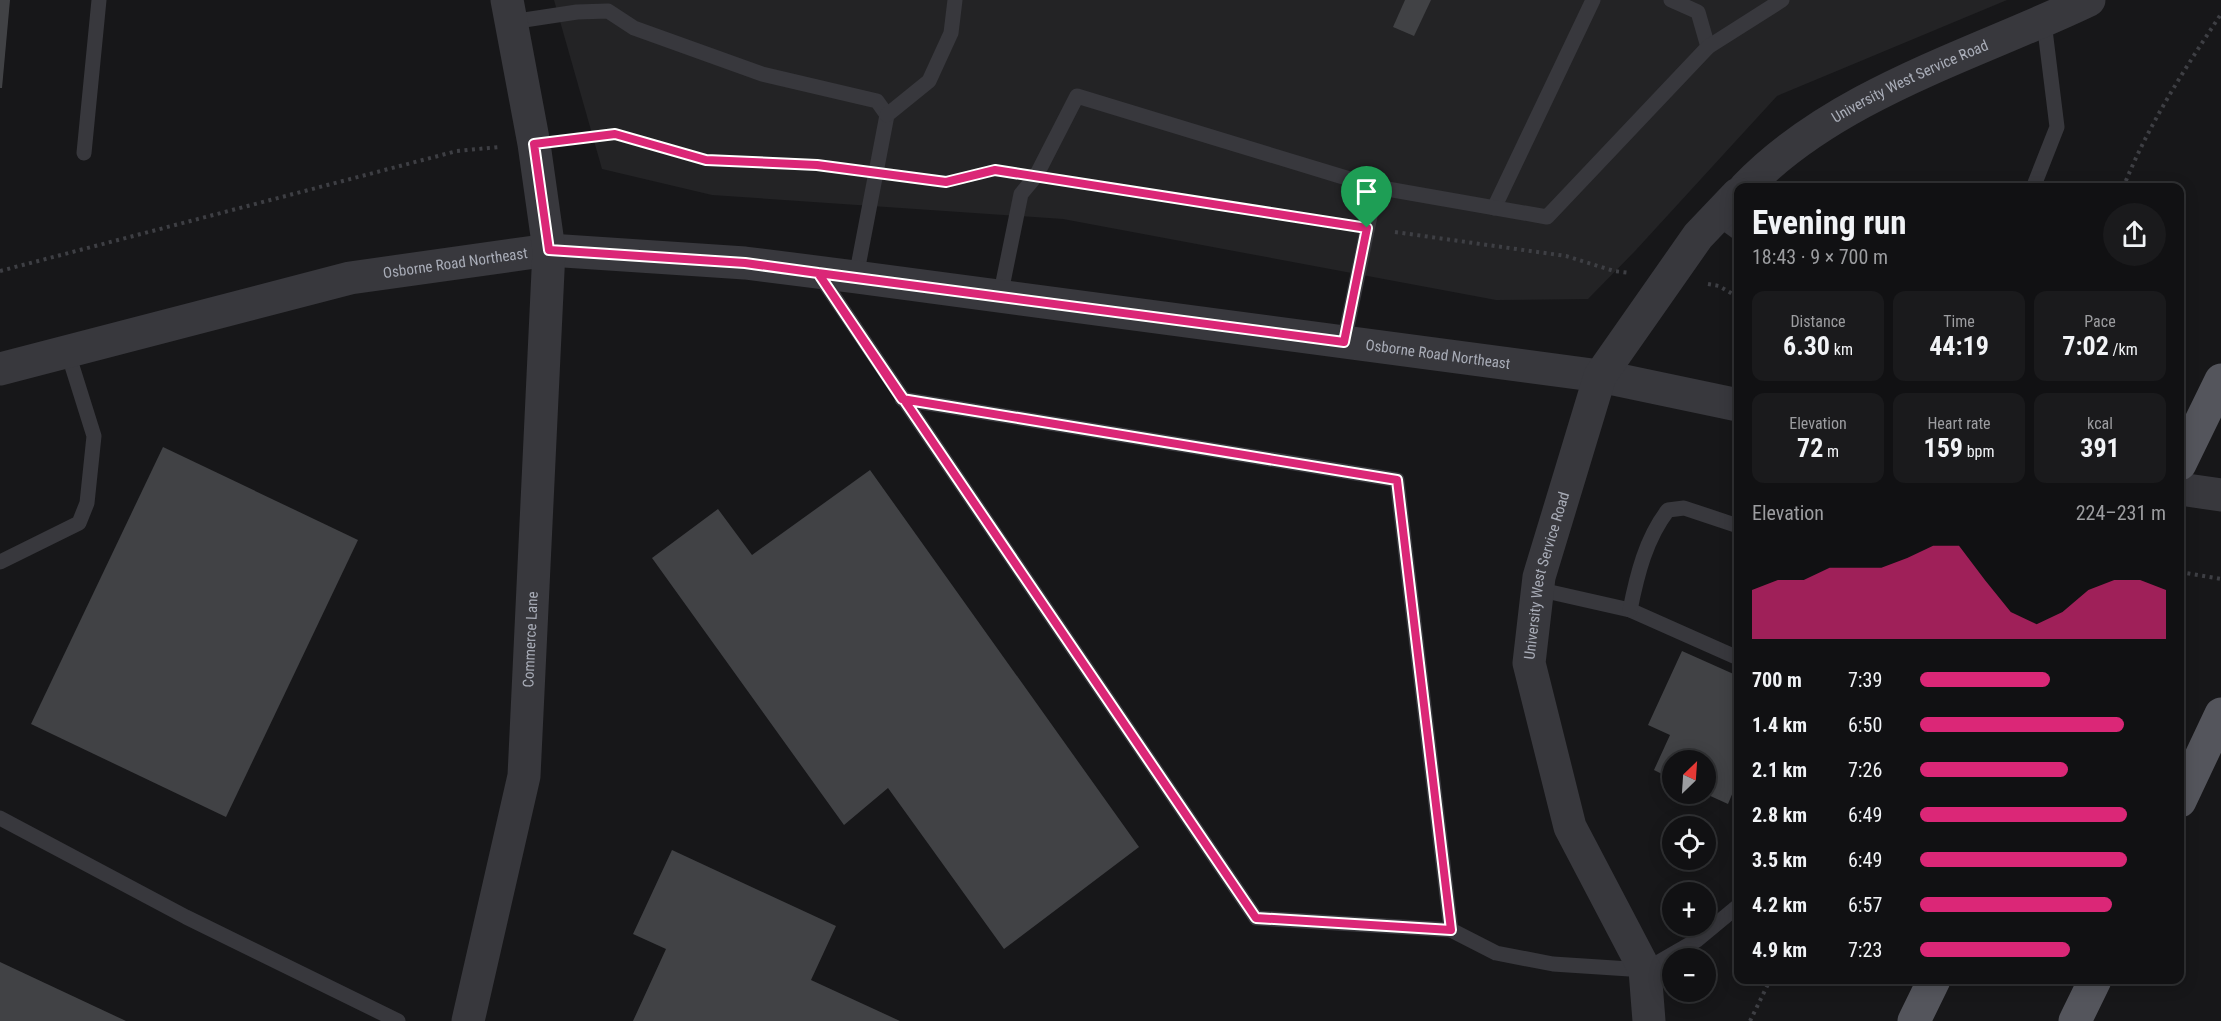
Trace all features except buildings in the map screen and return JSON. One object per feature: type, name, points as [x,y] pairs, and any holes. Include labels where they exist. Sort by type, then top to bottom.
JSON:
[{"type":"main road","points":[[2184,456],[2221,380]]},
{"type":"main road","points":[[2184,793],[2221,714]]},
{"type":"main road","points":[[1914,1021],[1932,984]]},
{"type":"main road","points":[[2075,1021],[2093,984]]},
{"type":"street","name":"University West Service Road","points":[[1750,183],[1765,166],[1852,106],[1938,66],[2044,22],[2087,0]]},
{"type":"street","name":"Commerce Lane","points":[[468,1021],[524,776],[549,250],[534,144],[509,11]]},
{"type":"street","name":"University West Service Road","points":[[1649,1021],[1645,970],[1570,827],[1529,663],[1537,589],[1557,514],[1600,376],[1698,236],[1727,225],[1734,205]]},
{"type":"street","name":"Osborne Road Northeast","points":[[0,369],[350,278],[549,250],[745,263],[1600,376],[1734,404]]},
{"type":"street","points":[[2184,490],[2221,495]]},
{"type":"lane","points":[[84,153],[99,0]]},
{"type":"lane","points":[[856,278],[887,115],[929,81],[951,33],[955,0]]},
{"type":"lane","points":[[1494,208],[1593,0]]},
{"type":"lane","points":[[1671,0],[1698,12],[1708,47]]},
{"type":"lane","points":[[1000,297],[1021,194],[1036,176],[1077,96],[1376,187],[1547,217],[1708,47],[1782,0]]},
{"type":"lane","points":[[509,11],[608,11],[634,28],[762,74],[876,101],[887,115]]},
{"type":"lane","points":[[2035,183],[2057,127],[2044,22]]},
{"type":"lane","points":[[1344,342],[1376,187]]},
{"type":"lane","points":[[818,273],[1256,918],[1451,930],[1496,953],[1552,964],[1645,970],[1697,940],[1734,909]]},
{"type":"lane","points":[[0,562],[78,523],[87,503],[94,436],[67,350]]},
{"type":"lane","points":[[902,399],[1397,480],[1451,930]]},
{"type":"lane","points":[[1630,610],[1637,576],[1657,524],[1668,510],[1684,508],[1734,525]]},
{"type":"lane","points":[[1537,589],[1630,610],[1734,656]]},
{"type":"lane","points":[[0,818],[186,917],[398,1021]]},
{"type":"path","points":[[2124,183],[2149,129],[2183,70],[2221,14]]},
{"type":"path","points":[[0,271],[457,151],[615,134],[706,160],[817,165],[946,182],[995,170],[1367,228],[1566,256],[1614,271]]},
{"type":"path","points":[[1719,286],[1734,295]]},
{"type":"path","points":[[2184,573],[2221,579]]},
{"type":"path","points":[[1750,1021],[1768,984]]},
{"type":"shaded area","points":[[554,0],[2007,0],[1777,96],[1588,299],[1496,300],[1063,219],[712,195],[602,169]]},
{"type":"route","points":[[1367,228],[995,170],[946,182],[817,165],[706,160],[615,134],[534,144],[549,250],[745,263],[818,273],[902,399],[1256,918],[1451,930],[1397,480],[902,399],[860,336],[818,273],[1344,342],[1367,228]]}]
